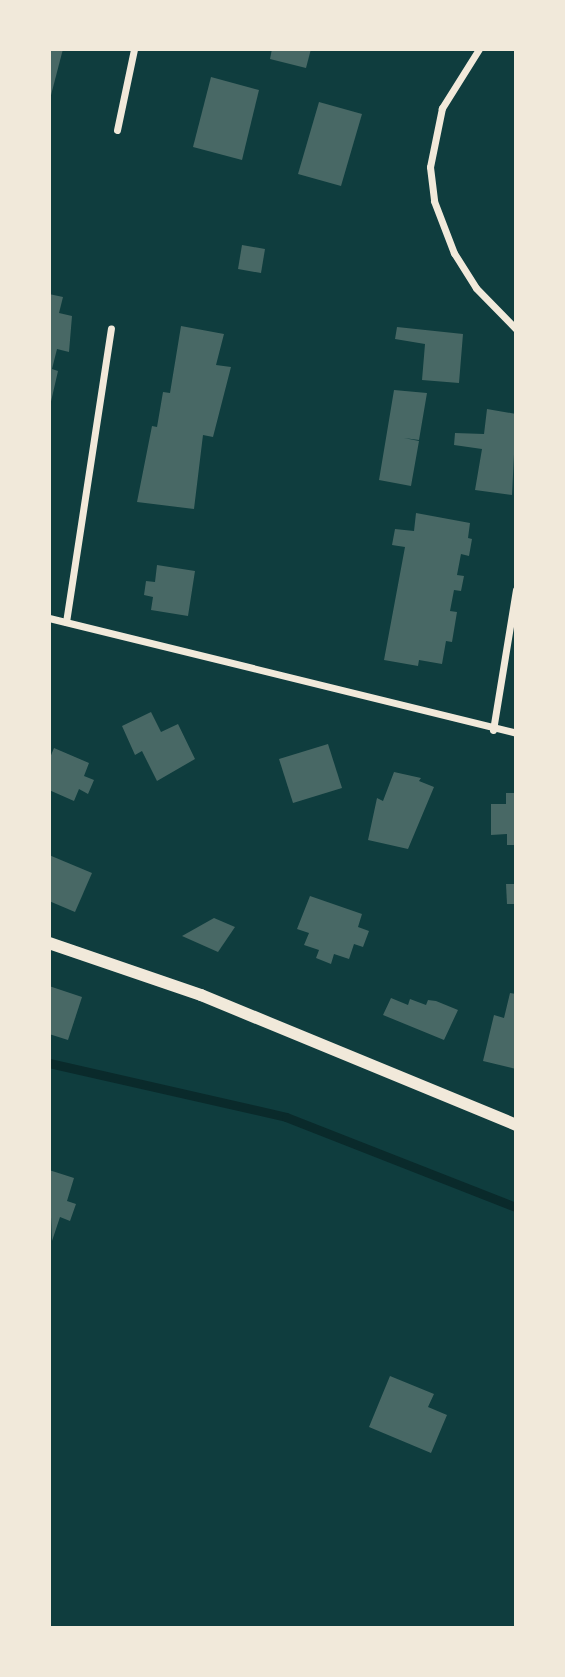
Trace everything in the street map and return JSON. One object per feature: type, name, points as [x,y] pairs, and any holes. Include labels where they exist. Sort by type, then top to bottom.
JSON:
[{"type":"street","points":[[117,130],[134,49]]},
{"type":"street","points":[[479,49],[456,82],[439,119],[430,167],[434,201],[461,265],[476,288],[516,330]]},
{"type":"street","points":[[66,622],[111,328]]},
{"type":"street","points":[[494,730],[516,590]]},
{"type":"street","points":[[49,618],[494,730],[516,733]]},
{"type":"street","points":[[49,943],[253,1015],[516,1125]]},
{"type":"building","points":[[49,49],[63,49],[50,99],[49,99]]},
{"type":"building","points":[[272,49],[311,49],[306,68],[270,59]]},
{"type":"building","points":[[211,77],[259,90],[242,160],[193,147]]},
{"type":"building","points":[[319,102],[362,114],[341,186],[298,174]]},
{"type":"building","points":[[242,245],[265,249],[261,273],[238,269]]},
{"type":"building","points":[[49,294],[63,297],[59,313],[72,316],[69,352],[57,349],[52,369],[58,371],[50,406]]},
{"type":"building","points":[[181,326],[224,334],[216,365],[231,367],[213,437],[203,435],[194,509],[137,502],[152,426],[157,427],[163,392],[170,393]]},
{"type":"building","points":[[397,327],[463,334],[459,383],[422,380],[425,344],[395,339]]},
{"type":"building","points":[[394,390],[427,393],[419,440],[404,438],[419,441],[411,486],[379,480]]},
{"type":"building","points":[[487,409],[516,414],[512,495],[475,490],[482,449],[454,445],[455,433],[484,434]]},
{"type":"building","points":[[416,513],[470,523],[468,538],[472,539],[469,556],[461,554],[457,575],[464,576],[461,591],[454,590],[450,611],[457,612],[452,642],[446,641],[442,664],[419,660],[418,666],[384,660],[405,547],[392,545],[395,529],[414,531]]},
{"type":"building","points":[[157,565],[195,571],[188,616],[151,610],[153,597],[144,595],[146,581],[155,582]]},
{"type":"building","points":[[151,712],[161,732],[178,724],[195,759],[157,781],[142,751],[135,755],[122,726]]},
{"type":"building","points":[[328,744],[342,788],[293,803],[279,759]]},
{"type":"building","points":[[54,748],[89,763],[84,776],[94,780],[88,794],[79,789],[74,801],[49,790],[49,760]]},
{"type":"building","points":[[394,772],[421,778],[419,781],[434,787],[408,849],[368,840],[377,798],[383,801]]},
{"type":"building","points":[[506,793],[516,793],[516,845],[507,845],[507,834],[491,835],[491,804],[506,804]]},
{"type":"building","points":[[49,855],[92,873],[75,912],[49,901]]},
{"type":"building","points":[[506,884],[516,884],[516,904],[507,904]]},
{"type":"building","points":[[310,896],[362,914],[358,927],[369,931],[363,947],[354,944],[349,959],[334,954],[331,964],[316,958],[319,950],[304,945],[309,933],[297,929]]},
{"type":"building","points":[[214,918],[235,927],[218,952],[182,936]]},
{"type":"building","points":[[49,986],[82,997],[68,1040],[49,1034]]},
{"type":"building","points":[[510,993],[516,994],[516,1069],[483,1061],[494,1015],[504,1018]]},
{"type":"building","points":[[391,998],[408,1005],[410,999],[426,1005],[428,1000],[436,1001],[458,1010],[444,1040],[383,1015]]},
{"type":"building","points":[[49,1170],[74,1178],[67,1201],[76,1204],[70,1221],[60,1217],[52,1241]]},
{"type":"building","points":[[390,1376],[434,1394],[428,1407],[447,1415],[431,1453],[369,1427]]},
{"type":"waterway","points":[[49,1063],[286,1117],[516,1207]]}]
